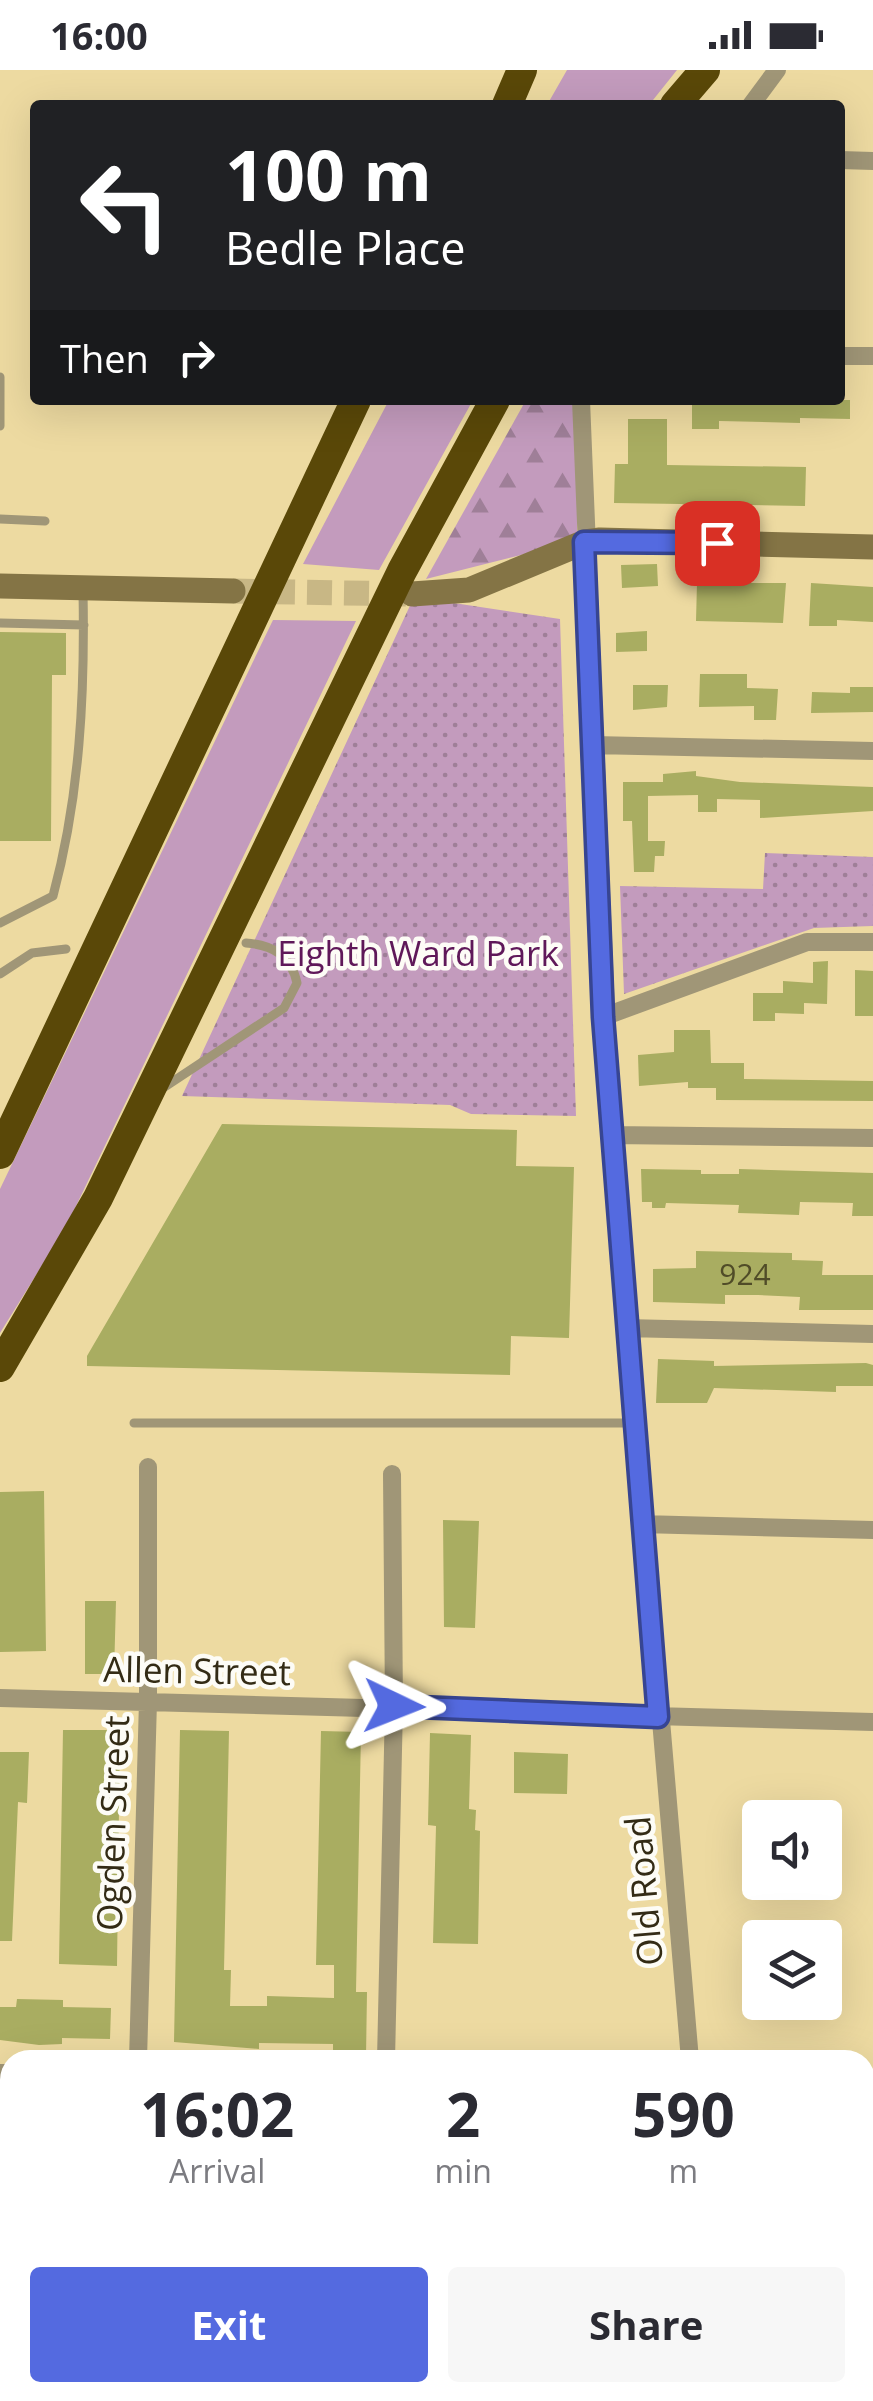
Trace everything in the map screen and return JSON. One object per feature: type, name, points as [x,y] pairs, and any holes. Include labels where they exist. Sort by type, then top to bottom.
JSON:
[{"type":"highway","points":[[509,100],[522,70]]},
{"type":"highway","points":[[680,100],[705,70]]},
{"type":"highway","points":[[0,1154],[354,405]]},
{"type":"highway","points":[[0,1367],[84,1224],[402,571],[493,405]]},
{"type":"street","points":[[755,100],[777,70]]},
{"type":"street","points":[[845,160],[873,161]]},
{"type":"street","points":[[845,356],[873,356]]},
{"type":"street","name":"Old Road","points":[[582,405],[584,542],[610,1135],[689,2050]]},
{"type":"street","points":[[412,594],[469,590],[507,578],[584,542],[873,547]]},
{"type":"street","points":[[0,586],[233,591]]},
{"type":"street","points":[[594,745],[873,751]]},
{"type":"street","points":[[603,1017],[807,942],[873,942]]},
{"type":"street","points":[[610,1135],[873,1138]]},
{"type":"street","points":[[625,1328],[873,1334]]},
{"type":"street","name":"Ogden Street","points":[[138,2050],[148,1701],[148,1467]]},
{"type":"street","points":[[386,2050],[394,1706],[392,1474]]},
{"type":"street","points":[[642,1524],[873,1530]]},
{"type":"street","name":"Allen Street","points":[[0,1698],[873,1722]]},
{"type":"lane","points":[[0,377],[0,426]]},
{"type":"lane","points":[[0,519],[44,522]]},
{"type":"lane","points":[[0,923],[53,896],[72,817],[84,673],[83,588]]},
{"type":"lane","points":[[0,623],[84,625]]},
{"type":"lane","points":[[146,1099],[290,1003],[297,983],[288,961],[268,946],[246,943]]},
{"type":"lane","points":[[0,974],[32,953],[66,948]]},
{"type":"lane","points":[[134,1423],[633,1423]]},
{"type":"green space","points":[[567,70],[677,70],[653,100],[550,100]]},
{"type":"green space","points":[[386,405],[470,405],[379,570],[303,564]]},
{"type":"green space","points":[[523,405],[578,405],[577,541],[426,579]]},
{"type":"green space","name":"Eighth Ward Park","points":[[414,597],[560,619],[576,1116],[471,1114],[450,1105],[182,1096]]},
{"type":"green space","points":[[273,620],[356,621],[66,1227],[0,1333],[0,1189]]},
{"type":"green space","points":[[765,853],[873,857],[873,926],[814,928],[624,994],[620,886],[763,889]]},
{"type":"building","points":[[845,400],[850,400],[850,419],[800,418],[800,423],[719,421],[719,429],[692,429],[692,405],[845,405]]},
{"type":"building","points":[[628,419],[667,419],[667,465],[806,467],[805,506],[614,503],[615,464],[628,464]]},
{"type":"building","points":[[657,564],[658,586],[622,588],[621,565]]},
{"type":"building","points":[[697,583],[786,583],[783,623],[696,621]]},
{"type":"building","points":[[811,583],[873,587],[873,622],[837,620],[837,626],[809,626]]},
{"type":"building","points":[[647,631],[647,651],[616,652],[616,633]]},
{"type":"building","points":[[0,632],[66,633],[66,675],[52,675],[51,841],[0,841]]},
{"type":"building","points":[[700,674],[747,674],[747,688],[778,689],[776,720],[754,720],[754,706],[699,707]]},
{"type":"building","points":[[633,685],[668,685],[667,707],[633,710]]},
{"type":"building","points":[[850,687],[873,687],[873,712],[811,713],[812,692],[850,693]]},
{"type":"building","points":[[696,771],[696,776],[740,782],[873,787],[873,811],[760,818],[760,800],[717,799],[717,812],[698,812],[698,795],[648,796],[648,841],[665,841],[664,856],[655,856],[654,872],[634,872],[632,821],[623,821],[623,782],[663,782],[663,774]]},
{"type":"building","points":[[828,961],[827,1004],[804,1003],[804,1014],[775,1013],[775,1021],[753,1021],[753,993],[783,993],[783,981],[813,983],[813,962]]},
{"type":"building","points":[[855,970],[873,971],[873,1016],[855,1016]]},
{"type":"building","points":[[674,1030],[710,1030],[711,1063],[744,1063],[744,1079],[873,1081],[873,1101],[716,1100],[716,1088],[688,1088],[688,1082],[639,1086],[638,1055],[674,1052]]},
{"type":"building","points":[[222,1124],[517,1130],[516,1166],[574,1167],[569,1338],[511,1336],[510,1375],[87,1366],[87,1356]]},
{"type":"building","points":[[641,1169],[701,1170],[701,1174],[739,1174],[739,1169],[873,1173],[873,1216],[852,1216],[853,1203],[800,1202],[799,1215],[738,1213],[739,1205],[666,1203],[665,1208],[652,1208],[652,1202],[642,1202]]},
{"type":"building","points":[[696,1251],[792,1253],[792,1260],[823,1261],[822,1275],[873,1275],[873,1310],[799,1310],[800,1297],[758,1295],[725,1295],[725,1304],[653,1302],[653,1269],[696,1268]]},
{"type":"building","points":[[658,1359],[714,1361],[714,1366],[866,1363],[873,1365],[873,1386],[836,1386],[836,1392],[714,1388],[707,1403],[656,1403]]},
{"type":"building","points":[[44,1491],[46,1651],[0,1652],[0,1492]]},
{"type":"building","points":[[443,1520],[479,1521],[475,1628],[444,1627]]},
{"type":"building","points":[[85,1601],[116,1601],[114,1674],[85,1674]]},
{"type":"building","points":[[63,1730],[120,1730],[117,1966],[59,1964]]},
{"type":"building","points":[[180,1730],[229,1731],[224,1970],[231,1970],[230,2006],[267,2006],[267,1996],[334,1998],[334,1965],[316,1965],[321,1731],[361,1732],[356,1992],[367,1992],[366,2050],[333,2050],[333,2044],[259,2043],[259,2049],[174,2042]]},
{"type":"building","points":[[430,1733],[471,1735],[469,1809],[476,1810],[475,1830],[480,1831],[478,1944],[433,1943],[436,1826],[428,1825]]},
{"type":"building","points":[[0,1752],[29,1752],[27,1803],[18,1802],[12,1941],[0,1941]]},
{"type":"building","points":[[514,1752],[568,1754],[567,1794],[514,1793]]},
{"type":"building","points":[[17,1999],[63,2000],[63,2007],[111,2008],[110,2039],[62,2038],[62,2044],[39,2045],[0,2040],[0,2007],[16,2007]]},
{"type":"tunnel","points":[[233,591],[407,594]]},
{"type":"route","points":[[394,1706],[658,1717],[610,1135],[584,542],[717,543]]}]
